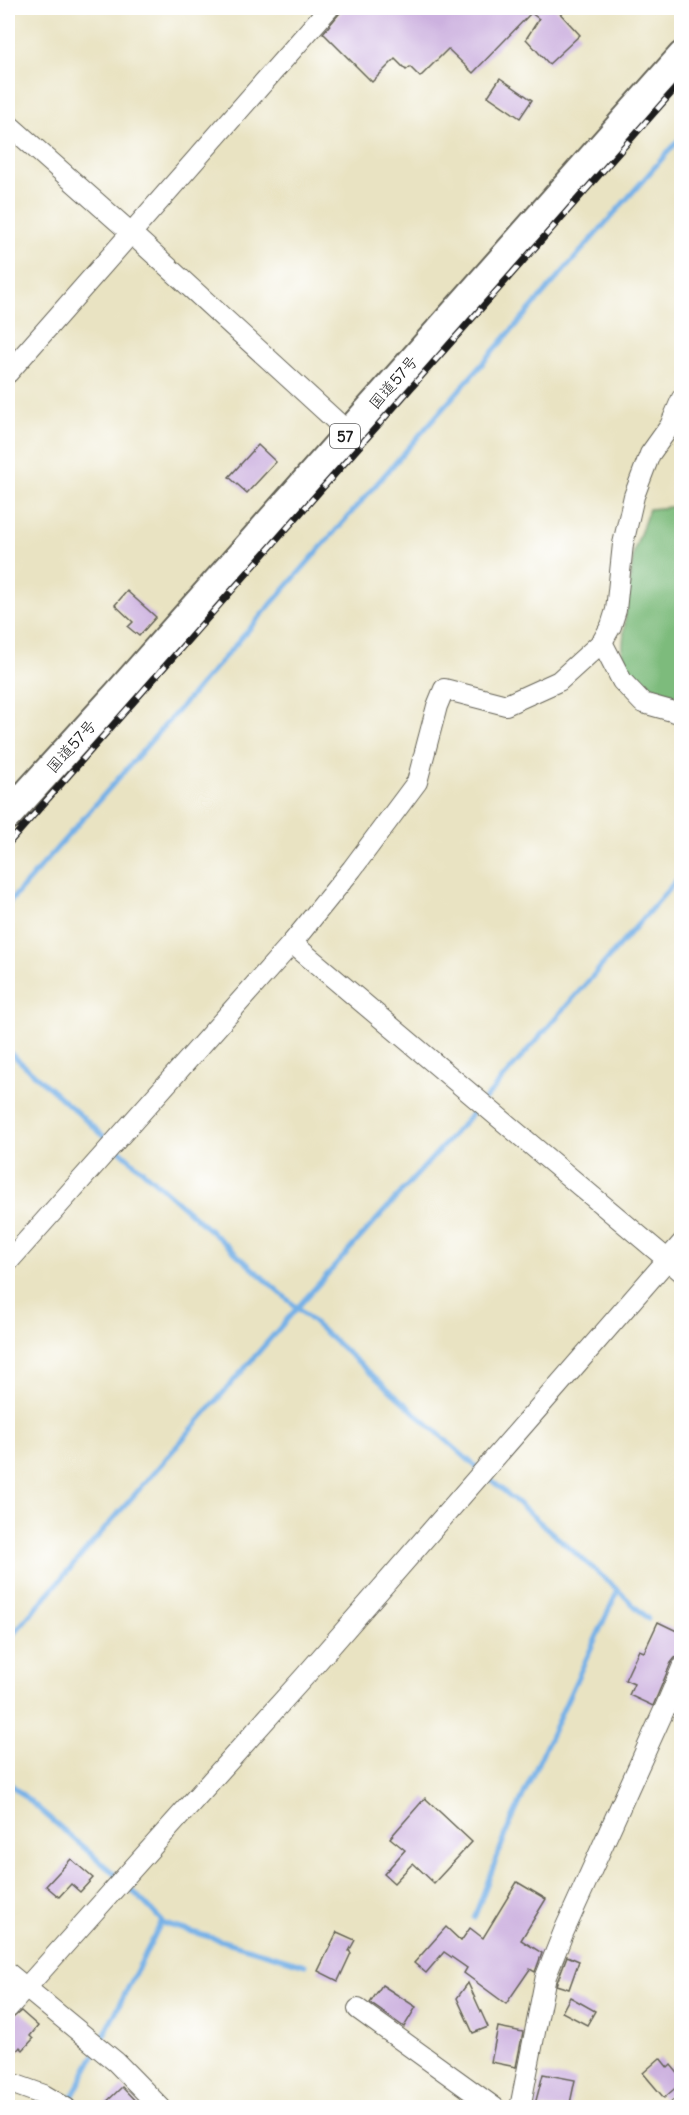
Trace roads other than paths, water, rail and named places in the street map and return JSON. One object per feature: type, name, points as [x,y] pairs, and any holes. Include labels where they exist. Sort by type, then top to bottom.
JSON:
[{"type":"highway","name":"国道57号","points":[[8,815],[117,695],[681,56]]},
{"type":"street","points":[[8,373],[329,8]]},
{"type":"street","points":[[8,124],[348,432]]},
{"type":"street","points":[[8,1262],[292,943],[352,869],[417,782],[437,706],[444,689],[506,705],[559,681],[602,642],[611,626],[616,610],[623,544],[634,496],[650,454],[670,426],[681,398]]},
{"type":"street","points":[[602,642],[622,681],[643,703],[681,714]]},
{"type":"street","points":[[292,943],[674,1266]]},
{"type":"street","points":[[8,2008],[674,1266],[681,1244]]},
{"type":"street","points":[[520,2108],[546,1976],[681,1668]]},
{"type":"street","points":[[8,1973],[116,2061],[161,2108]]},
{"type":"street","points":[[358,2009],[495,2108]]},
{"type":"street","points":[[8,2082],[44,2095],[66,2108]]},
{"type":"waterway","points":[[8,904],[682,136]]},
{"type":"waterway","points":[[485,1099],[682,874]]},
{"type":"waterway","points":[[8,1051],[618,1590],[509,1826],[474,1918]]},
{"type":"waterway","points":[[8,1640],[297,1308],[479,1106]]},
{"type":"waterway","points":[[618,1590],[648,1619]]},
{"type":"waterway","points":[[8,1782],[127,1885],[162,1921],[100,2043]]},
{"type":"waterway","points":[[165,1924],[305,1965]]},
{"type":"waterway","points":[[70,2101],[96,2052]]},
{"type":"railway","points":[[8,844],[682,81]]}]
